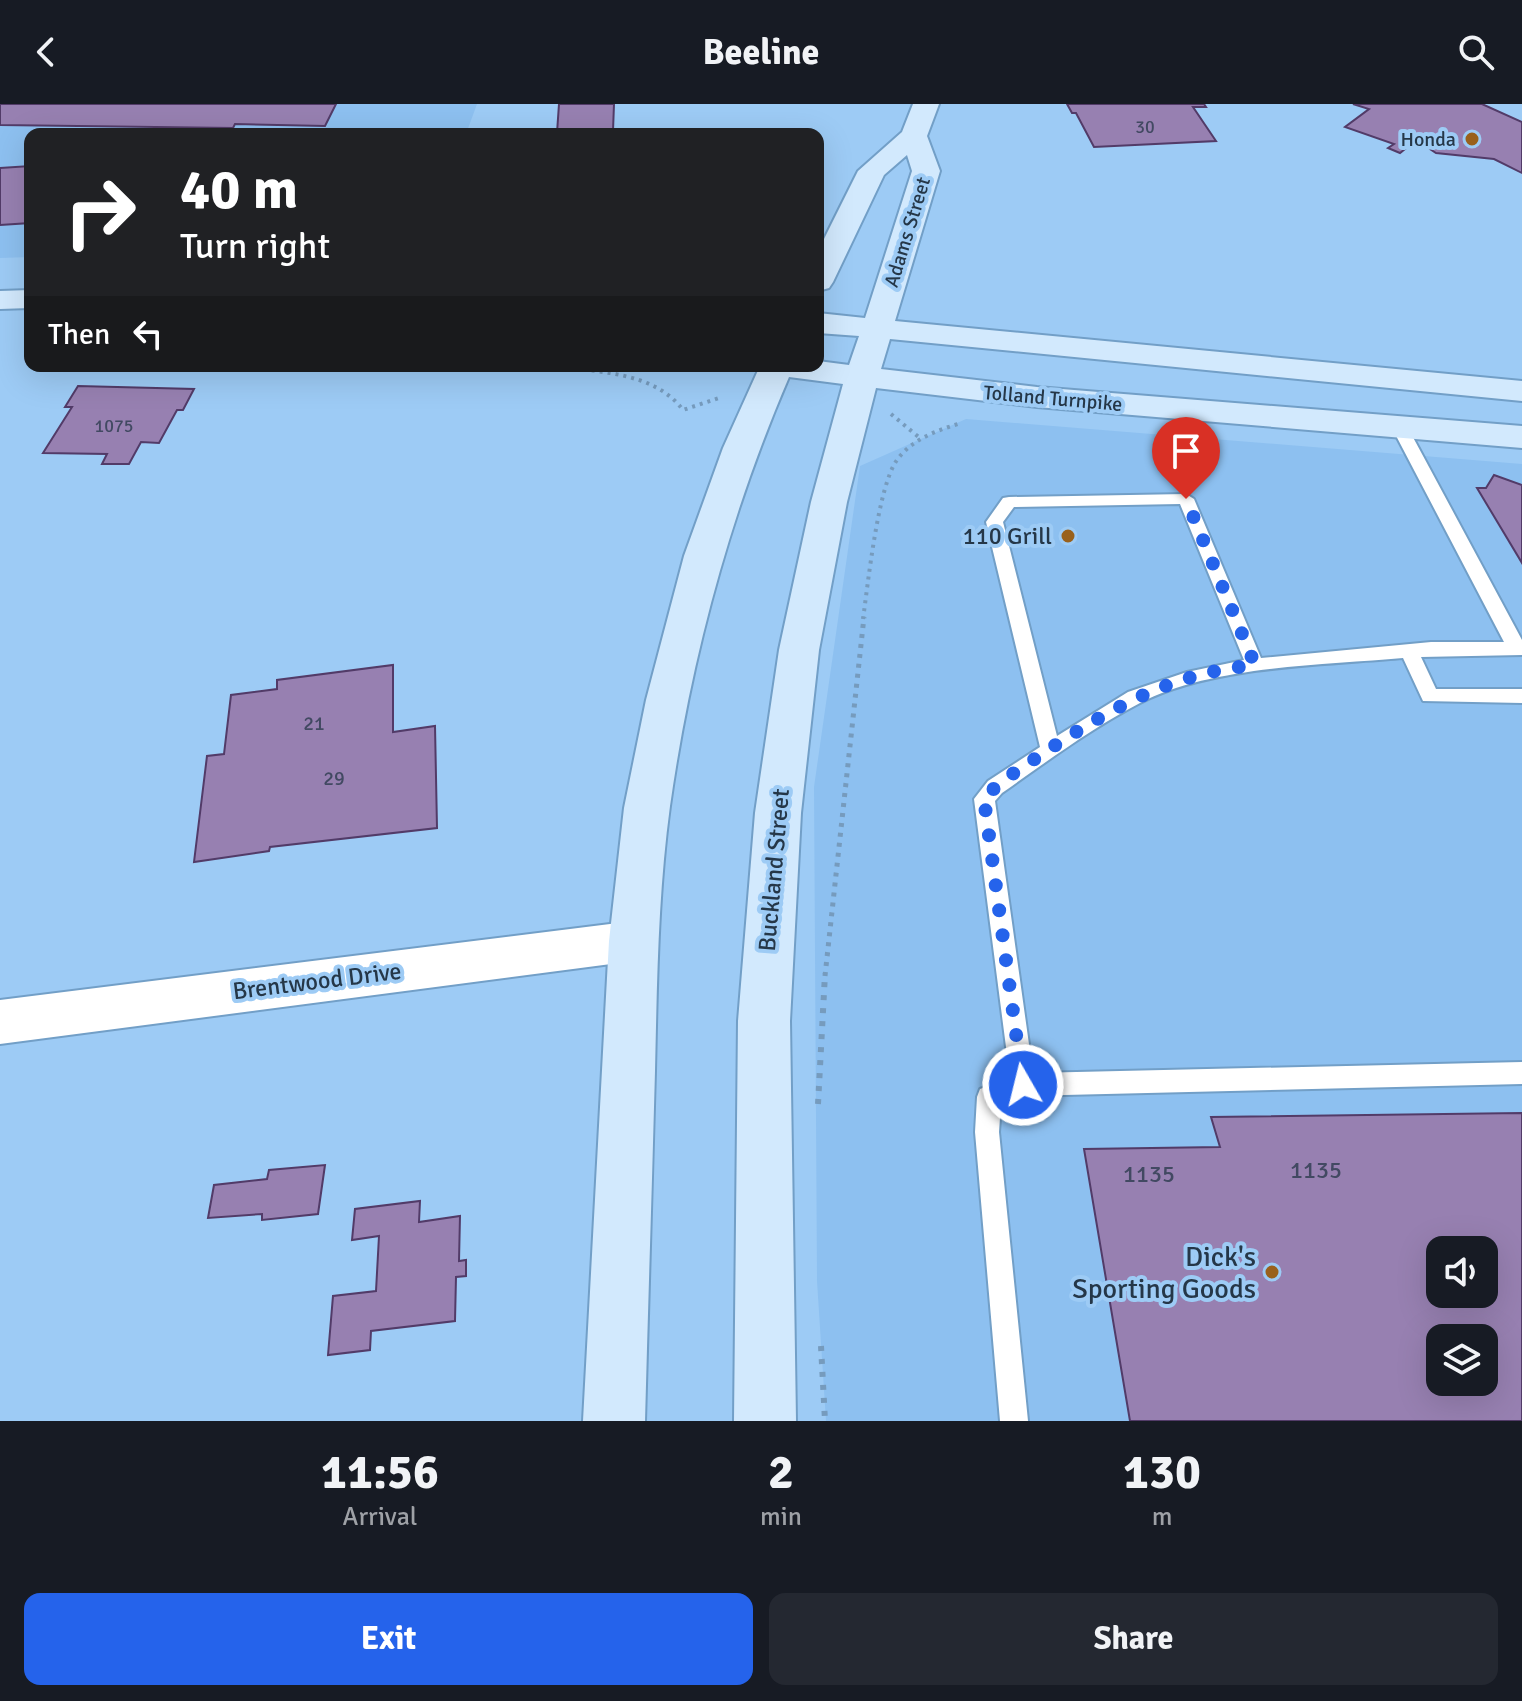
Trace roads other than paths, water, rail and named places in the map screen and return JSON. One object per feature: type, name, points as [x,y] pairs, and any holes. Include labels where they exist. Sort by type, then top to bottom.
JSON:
[{"type":"main road","name":"Adams Street","points":[[824,270],[872,171],[914,136],[926,104]]},
{"type":"main road","name":"Adams Street","points":[[877,329],[926,171],[925,160],[914,136]]},
{"type":"main road","points":[[0,300],[24,299]]},
{"type":"main road","points":[[824,324],[1522,391]]},
{"type":"main road","name":"Buckland Street","points":[[765,1421],[763,1035],[778,813],[797,665],[814,570],[829,502],[877,329]]},
{"type":"main road","points":[[614,1421],[634,941],[647,808],[682,634],[715,516],[774,372]]},
{"type":"main road","name":"Tolland Turnpike","points":[[823,372],[1068,400],[1522,437]]},
{"type":"street","name":"Brentwood Drive","points":[[0,1022],[634,941]]},
{"type":"lane","points":[[1023,1085],[984,799],[995,787],[1135,697],[1187,679],[1255,665],[1409,651],[1520,648],[1400,428]]},
{"type":"lane","points":[[1050,749],[994,522],[1009,502],[1186,499],[1255,665]]},
{"type":"lane","points":[[1409,651],[1430,696],[1522,696]]},
{"type":"lane","points":[[1014,1421],[987,1132],[989,1097],[1023,1085],[1522,1073]]},
{"type":"place","name":"Honda","points":[[1472,139]]},
{"type":"place","name":"110 Grill","points":[[1068,536]]},
{"type":"place","name":"Dick's Sporting Goods","points":[[1272,1272]]}]
